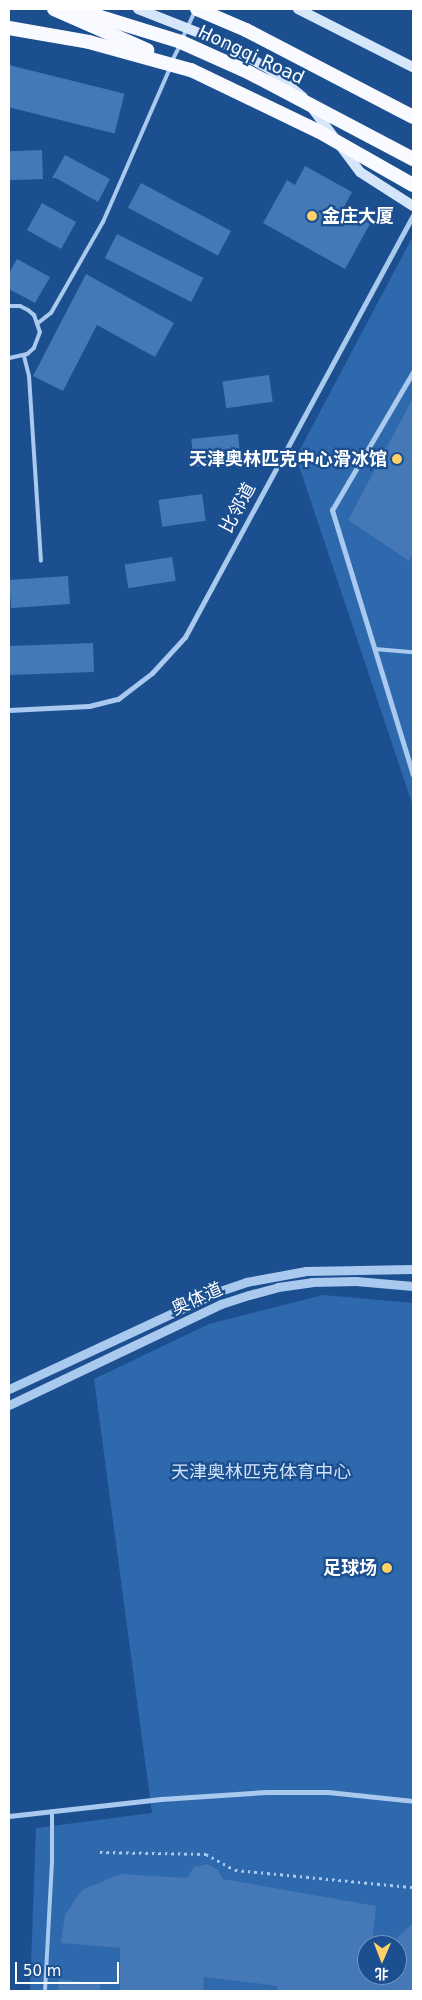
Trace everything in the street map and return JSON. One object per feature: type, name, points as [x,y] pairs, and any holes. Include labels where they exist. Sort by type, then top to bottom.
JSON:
[{"type":"highway","points":[[54,9],[191,70],[318,131],[413,184]]},
{"type":"highway","name":"Hongqi Road","points":[[63,9],[94,15],[181,42],[257,76],[413,160]]},
{"type":"highway","name":"Hongqi Road","points":[[196,9],[246,30],[413,117]]},
{"type":"highway","points":[[9,28],[90,42],[191,70]]},
{"type":"main road","points":[[138,9],[212,38],[269,69],[297,90],[325,123],[360,172],[413,206]]},
{"type":"main road","points":[[298,9],[413,67]]},
{"type":"street","name":"比邻道","points":[[9,710],[89,706],[118,700],[152,673],[185,637],[413,216]]},
{"type":"street","points":[[413,372],[332,510],[413,774]]},
{"type":"street","points":[[9,1389],[220,1291],[246,1282],[306,1271],[413,1269]]},
{"type":"street","name":"奥体道","points":[[9,1405],[221,1304],[249,1295],[278,1287],[312,1282],[356,1282],[413,1286]]},
{"type":"street","points":[[9,1816],[198,1795],[266,1792],[328,1792],[413,1801]]},
{"type":"lane","points":[[38,323],[51,313],[103,222],[196,9]]},
{"type":"lane","points":[[9,306],[20,306],[28,310],[38,323],[38,340],[34,348],[24,356],[9,358]]},
{"type":"lane","points":[[24,356],[29,376],[41,561]]},
{"type":"lane","points":[[375,649],[413,652]]},
{"type":"lane","points":[[45,1991],[52,1860],[52,1811]]},
{"type":"path","points":[[100,1852],[206,1854],[235,1870],[413,1888]]},
{"type":"green space","points":[[413,236],[413,806],[296,457]]},
{"type":"green space","name":"天津奥林匹克体育中心","points":[[323,1295],[413,1303],[413,1991],[30,1991],[36,1828],[152,1813],[94,1379],[209,1324]]},
{"type":"building","points":[[9,65],[124,94],[115,134],[9,107]]},
{"type":"building","points":[[42,150],[43,179],[10,180],[9,151]]},
{"type":"building","points":[[65,155],[110,179],[98,202],[56,178],[52,178]]},
{"type":"building","name":"金庄大厦","points":[[305,166],[352,192],[343,209],[370,224],[345,269],[263,223],[287,180],[295,185]]},
{"type":"building","points":[[141,183],[231,231],[218,256],[128,208]]},
{"type":"building","points":[[42,203],[76,222],[61,249],[27,230]]},
{"type":"building","points":[[117,234],[203,278],[191,302],[105,258]]},
{"type":"building","points":[[17,259],[50,277],[35,303],[9,289],[9,273]]},
{"type":"building","points":[[86,274],[174,323],[155,357],[97,325],[63,391],[33,376]]},
{"type":"building","points":[[269,375],[273,402],[226,408],[222,382]]},
{"type":"building","name":"天津奥林匹克中心滑冰馆","points":[[413,398],[413,553],[409,561],[348,520]]},
{"type":"building","points":[[238,434],[241,462],[194,467],[191,439]]},
{"type":"building","points":[[202,494],[206,521],[162,527],[158,500]]},
{"type":"building","points":[[172,557],[176,581],[128,588],[125,565]]},
{"type":"building","points":[[68,576],[70,604],[11,608],[9,580]]},
{"type":"building","points":[[93,643],[94,672],[10,675],[9,646]]},
{"type":"building","points":[[208,1864],[218,1870],[223,1879],[376,1906],[373,1935],[357,1935],[357,1985],[407,1985],[407,1935],[400,1935],[413,1923],[413,1991],[277,1991],[278,1986],[204,1977],[203,1991],[120,1991],[120,1948],[61,1943],[65,1915],[82,1890],[120,1874],[187,1878],[194,1867]]},
{"type":"building","points":[[59,1979],[100,1984],[100,1991],[58,1991]]},
{"type":"place","name":"金庄大厦","points":[[312,216]]},
{"type":"place","name":"天津奥林匹克中心滑冰馆","points":[[397,459]]},
{"type":"place","name":"足球场","points":[[387,1568]]}]
